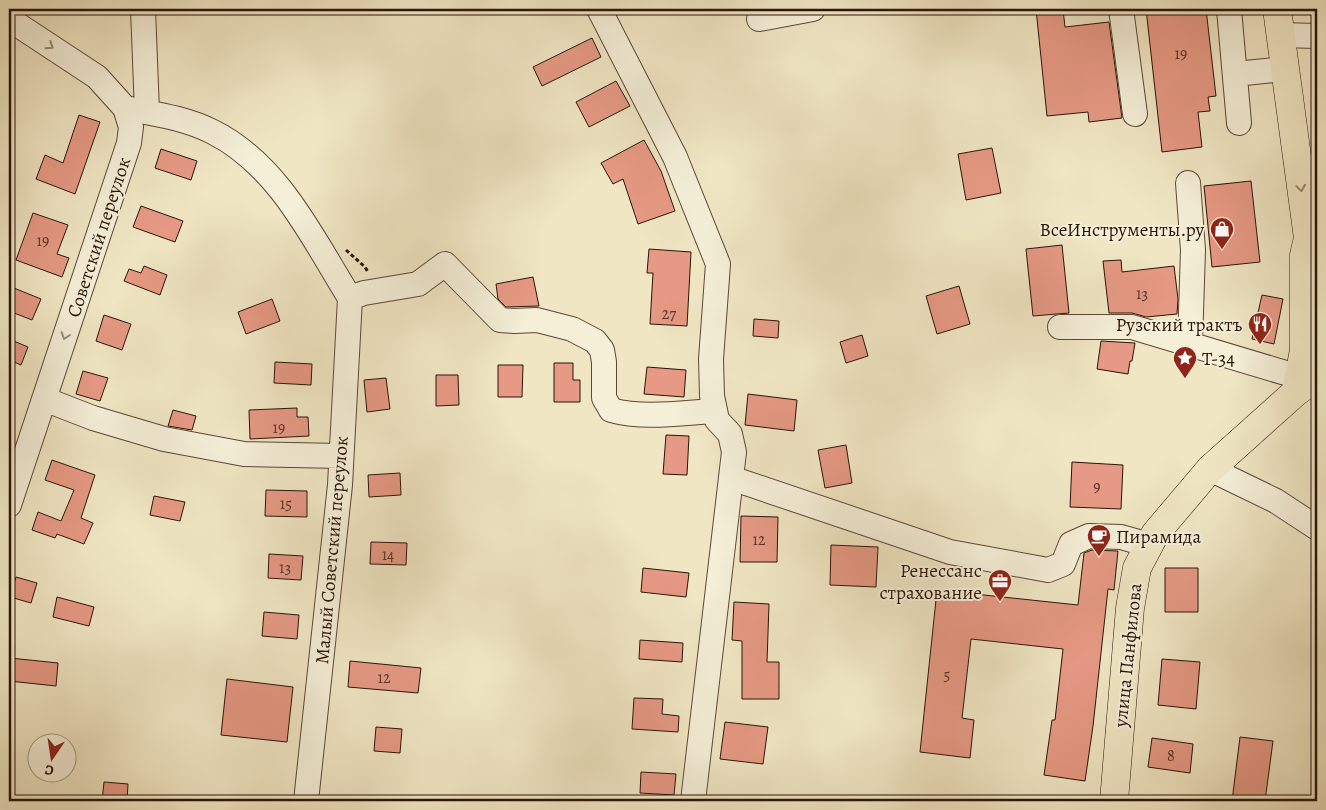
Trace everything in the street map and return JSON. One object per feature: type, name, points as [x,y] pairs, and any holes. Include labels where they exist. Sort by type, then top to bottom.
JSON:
[{"type":"main road","points":[[1278,22],[1294,139],[1312,233],[1304,255],[1311,289],[1304,350],[1304,382]]},
{"type":"main road","points":[[1294,139],[1317,157]]},
{"type":"main road","name":"улица Панфилова","points":[[1114,801],[1130,608],[1137,568],[1155,534],[1210,469],[1304,382]]},
{"type":"street","points":[[143,9],[136,110],[173,117],[214,132],[252,159],[290,202],[350,298],[364,293],[418,284],[445,264],[500,320],[536,320],[572,329],[595,341],[602,350],[604,398],[611,410],[621,413],[642,414],[714,411]]},
{"type":"street","points":[[599,9],[674,157],[718,264],[711,360],[712,396],[717,420],[730,434],[734,452],[693,801]]},
{"type":"street","points":[[758,19],[813,9]]},
{"type":"street","points":[[1121,9],[1135,114]]},
{"type":"street","points":[[1229,9],[1239,123]]},
{"type":"street","name":"Советский переулок","points":[[9,19],[97,77],[136,110],[129,143],[9,505]]},
{"type":"street","points":[[1278,22],[1317,36]]},
{"type":"street","points":[[1235,74],[1284,69]]},
{"type":"street","points":[[1188,183],[1193,250],[1190,344]]},
{"type":"street","name":"Малый Советский переулок","points":[[306,801],[340,485],[350,298]]},
{"type":"street","points":[[1060,327],[1132,327],[1304,382]]},
{"type":"street","points":[[44,399],[93,418],[164,440],[244,454],[341,456]]},
{"type":"street","points":[[1210,469],[1276,501],[1317,528]]},
{"type":"street","points":[[732,478],[950,552],[1048,570],[1063,564],[1071,544],[1089,536],[1121,537],[1149,545]]},
{"type":"building","points":[[1036,9],[1063,9],[1065,27],[1109,22],[1122,118],[1089,122],[1088,112],[1047,116]]},
{"type":"building","points":[[1146,9],[1206,9],[1216,96],[1208,97],[1210,111],[1198,112],[1202,147],[1162,152]]},
{"type":"building","points":[[592,38],[601,57],[542,86],[533,67]]},
{"type":"building","points":[[616,81],[630,106],[589,127],[576,102]]},
{"type":"building","points":[[79,115],[100,122],[75,194],[36,179],[45,155],[63,163]]},
{"type":"building","points":[[644,140],[661,171],[675,211],[638,224],[623,179],[613,184],[601,163]]},
{"type":"building","points":[[992,148],[1001,193],[966,200],[958,154]]},
{"type":"building","points":[[161,149],[197,161],[191,180],[155,168]]},
{"type":"building","points":[[1251,181],[1260,262],[1212,267],[1204,186]]},
{"type":"building","points":[[141,206],[183,221],[175,242],[133,227]]},
{"type":"building","points":[[33,213],[68,225],[57,254],[69,258],[62,277],[16,260]]},
{"type":"building","points":[[1062,245],[1069,313],[1033,316],[1026,249]]},
{"type":"building","points":[[649,249],[691,252],[687,326],[650,324],[653,273],[647,273]]},
{"type":"building","points":[[1121,260],[1122,272],[1174,266],[1178,299],[1177,314],[1146,317],[1132,313],[1109,313],[1103,261]]},
{"type":"building","points":[[144,266],[167,275],[160,295],[124,281],[129,269],[141,273]]},
{"type":"building","points":[[533,277],[539,306],[506,307],[498,299],[496,284]]},
{"type":"building","points":[[9,286],[41,299],[32,320],[9,311]]},
{"type":"building","points":[[959,286],[970,324],[937,334],[926,296]]},
{"type":"building","points":[[1262,295],[1283,299],[1274,344],[1252,339]]},
{"type":"building","points":[[272,299],[280,321],[246,334],[238,312]]},
{"type":"building","points":[[104,315],[131,324],[122,350],[96,341]]},
{"type":"building","points":[[754,319],[779,321],[778,338],[753,336]]},
{"type":"building","points":[[862,335],[868,356],[846,363],[840,342]]},
{"type":"building","points":[[9,339],[28,347],[21,365],[9,360]]},
{"type":"building","points":[[1101,341],[1135,343],[1128,374],[1097,369]]},
{"type":"building","points":[[275,362],[312,364],[311,385],[274,383]]},
{"type":"building","points":[[554,363],[573,363],[573,380],[580,380],[580,402],[554,402]]},
{"type":"building","points":[[498,365],[523,365],[522,397],[498,397]]},
{"type":"building","points":[[647,367],[686,370],[684,397],[644,394]]},
{"type":"building","points":[[83,371],[108,378],[100,401],[76,394]]},
{"type":"building","points":[[436,375],[458,375],[459,405],[436,406]]},
{"type":"building","points":[[386,378],[390,409],[367,412],[364,380]]},
{"type":"building","points":[[748,394],[797,400],[794,431],[745,425]]},
{"type":"building","points":[[297,408],[297,417],[308,417],[309,436],[250,439],[249,410]]},
{"type":"building","points":[[173,410],[196,416],[192,430],[168,426]]},
{"type":"building","points":[[666,435],[689,436],[687,475],[663,474]]},
{"type":"building","points":[[846,445],[852,483],[825,488],[818,450]]},
{"type":"building","points":[[52,460],[95,475],[81,518],[93,523],[84,544],[57,534],[55,538],[32,530],[38,512],[61,521],[74,490],[45,480]]},
{"type":"building","points":[[1072,462],[1123,465],[1121,509],[1070,507]]},
{"type":"building","points":[[400,473],[401,495],[369,497],[368,475]]},
{"type":"building","points":[[266,490],[307,491],[307,517],[265,516]]},
{"type":"building","points":[[154,496],[185,502],[180,521],[150,515]]},
{"type":"building","points":[[741,516],[778,517],[777,562],[740,562]]},
{"type":"building","points":[[371,542],[407,543],[406,565],[370,564]]},
{"type":"building","points":[[831,545],[878,547],[876,587],[830,585]]},
{"type":"building","points":[[1092,550],[1118,551],[1114,590],[1108,589],[1085,781],[1044,775],[1052,720],[1055,720],[1063,649],[971,639],[962,718],[974,720],[970,758],[920,752],[937,590],[1078,605],[1084,553]]},
{"type":"building","points":[[269,554],[303,556],[301,580],[268,578]]},
{"type":"building","points":[[643,568],[689,573],[686,597],[641,592]]},
{"type":"building","points":[[1165,568],[1198,568],[1198,612],[1165,612]]},
{"type":"building","points":[[16,577],[37,583],[31,603],[10,597]]},
{"type":"building","points":[[57,597],[94,607],[89,626],[53,617]]},
{"type":"building","points":[[734,602],[769,604],[767,662],[779,662],[779,699],[742,699],[742,641],[732,640]]},
{"type":"building","points":[[264,612],[299,615],[297,639],[262,636]]},
{"type":"building","points":[[640,640],[683,643],[682,662],[639,659]]},
{"type":"building","points":[[10,658],[58,663],[56,686],[9,681]]},
{"type":"building","points":[[1162,659],[1200,662],[1196,709],[1158,705]]},
{"type":"building","points":[[350,661],[421,668],[418,693],[348,687]]},
{"type":"building","points":[[227,679],[293,687],[287,742],[221,735]]},
{"type":"building","points":[[634,698],[663,699],[662,714],[679,716],[678,732],[632,729]]},
{"type":"building","points":[[725,722],[768,727],[763,764],[720,759]]},
{"type":"building","points":[[376,727],[402,729],[400,753],[374,751]]},
{"type":"building","points":[[1240,737],[1273,741],[1265,801],[1232,801]]},
{"type":"building","points":[[1152,738],[1193,744],[1190,773],[1148,767]]},
{"type":"building","points":[[641,772],[676,774],[674,795],[640,793]]},
{"type":"building","points":[[104,782],[128,784],[127,801],[102,801]]},
{"type":"place","name":"ВсеИнструменты.ру","points":[[1222,250]]},
{"type":"place","name":"Рузский трактъ","points":[[1260,345]]},
{"type":"place","name":"Т-34","points":[[1185,379]]},
{"type":"place","name":"Пирамида","points":[[1099,557]]},
{"type":"place","name":"Ренессанс страхование","points":[[1000,602]]}]
